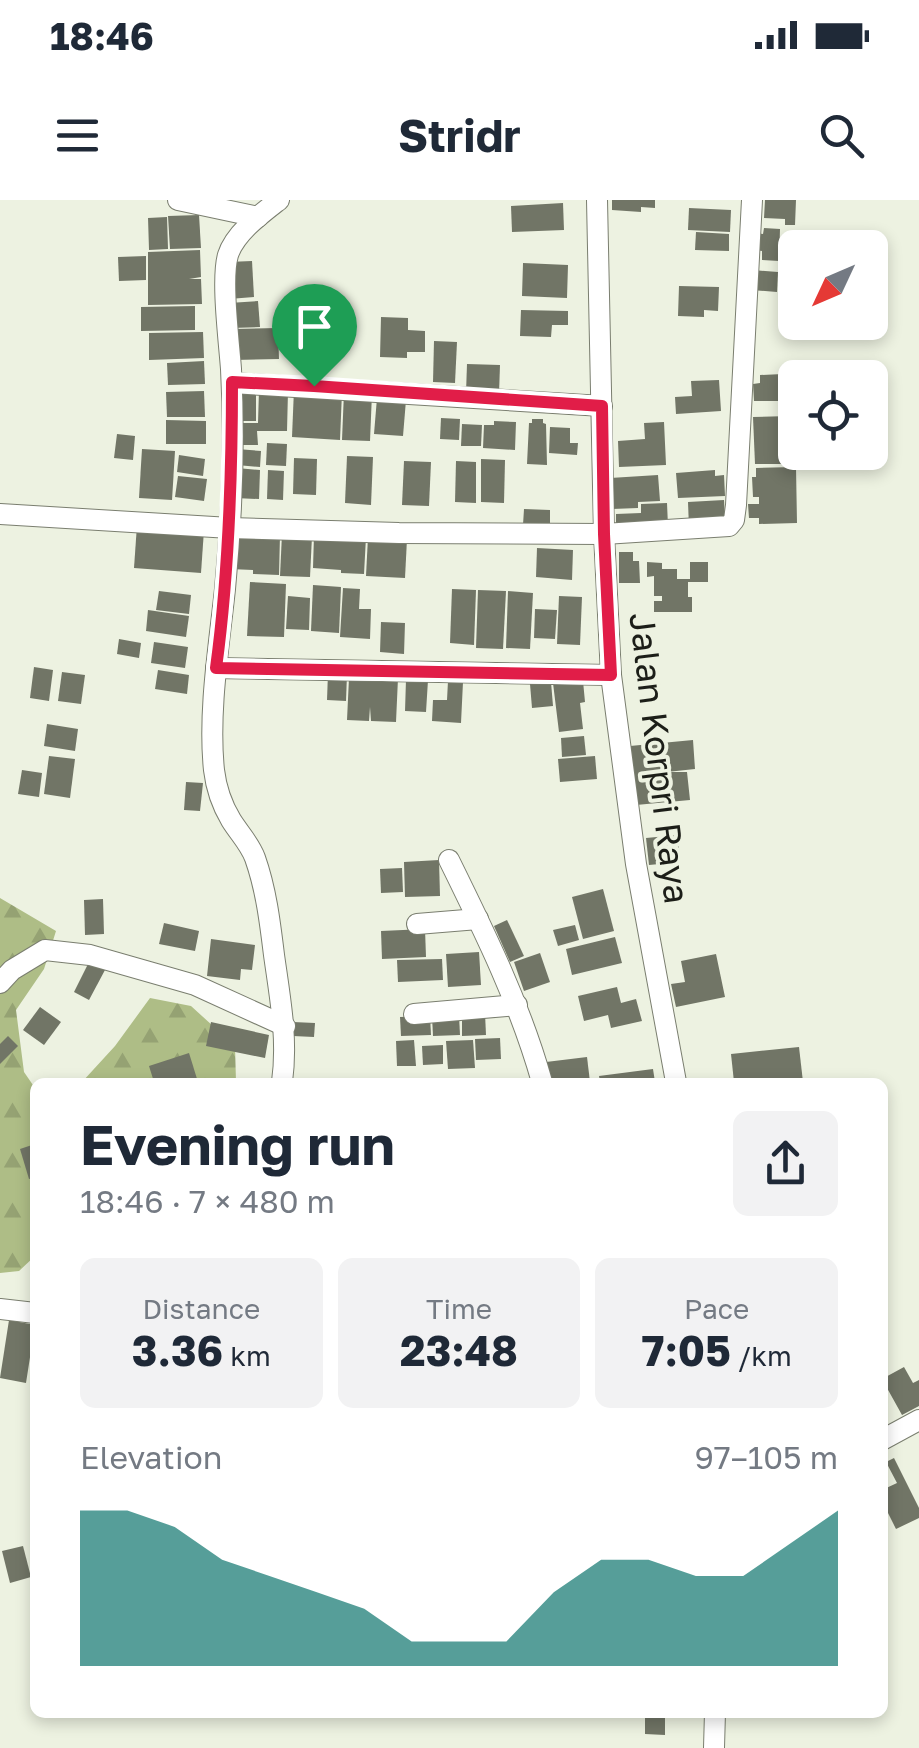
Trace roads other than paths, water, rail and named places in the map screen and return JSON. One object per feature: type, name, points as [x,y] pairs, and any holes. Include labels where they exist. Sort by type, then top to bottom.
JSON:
[{"type":"street","points":[[178,200],[258,217]]},
{"type":"street","points":[[278,200],[242,232],[228,258],[232,382],[230,528],[216,668],[213,748],[216,784],[224,808],[254,856],[262,880],[285,1026],[283,1078]]},
{"type":"street","name":"Jalan Korpri Raya","points":[[597,200],[611,675],[636,864],[675,1078]]},
{"type":"street","points":[[0,514],[230,528],[400,533],[604,534],[725,528],[734,520],[752,200]]},
{"type":"street","points":[[232,382],[602,406]]},
{"type":"street","points":[[216,668],[611,675]]},
{"type":"street","points":[[449,860],[517,1005],[541,1078]]},
{"type":"street","points":[[417,924],[478,920]]},
{"type":"street","points":[[0,983],[12,970],[44,950],[90,955],[195,985],[285,1026]]},
{"type":"street","points":[[414,1014],[517,1005]]},
{"type":"street","points":[[0,1309],[30,1312]]},
{"type":"street","points":[[888,1437],[919,1420]]},
{"type":"street","points":[[714,1748],[715,1718]]}]
